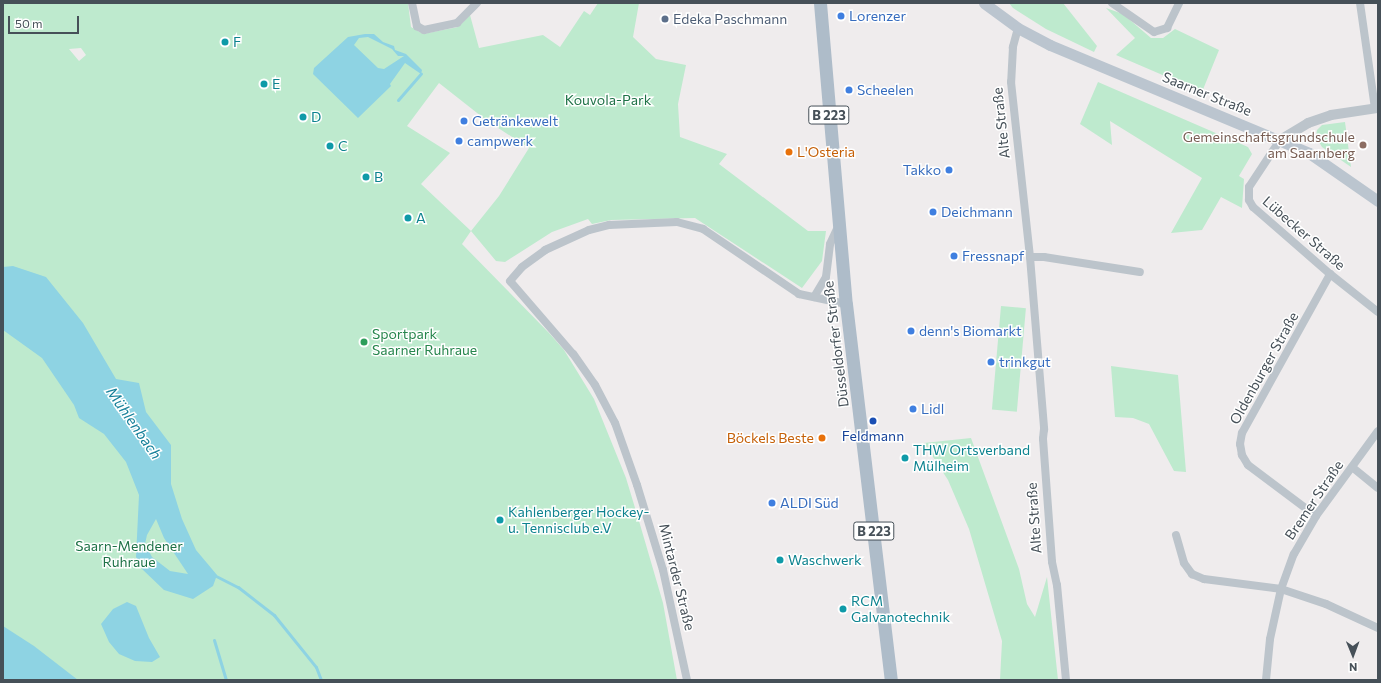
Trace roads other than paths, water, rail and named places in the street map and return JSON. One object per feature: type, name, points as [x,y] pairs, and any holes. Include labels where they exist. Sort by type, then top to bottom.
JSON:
[{"type":"main road","name":"Düsseldorfer Straße","points":[[820,3],[846,304],[891,680]]},
{"type":"main road","points":[[984,3],[1018,28]]},
{"type":"main road","name":"Saarner Straße","points":[[1018,28],[1082,59],[1280,140],[1309,154],[1378,201]]},
{"type":"street","points":[[412,3],[417,26],[424,30],[457,23],[477,3]]},
{"type":"street","points":[[1112,3],[1154,32],[1160,32],[1171,23],[1179,3]]},
{"type":"street","points":[[1280,140],[1319,119],[1376,109],[1360,3]]},
{"type":"street","name":"Alte Straße","points":[[1018,28],[1012,47],[1011,82],[1030,257],[1044,429],[1043,439],[1052,562],[1057,585],[1066,680]]},
{"type":"street","name":"Lübecker Straße","points":[[1280,140],[1250,187],[1249,200],[1253,207],[1330,274],[1378,312]]},
{"type":"street","name":"Mintarder Straße","points":[[687,680],[663,570],[637,485],[615,424],[595,385],[573,354],[510,281],[522,267],[545,250],[590,230],[609,225],[677,222],[703,229],[799,294],[814,297]]},
{"type":"street","points":[[840,224],[830,244],[826,276],[814,297],[846,304]]},
{"type":"street","points":[[1030,257],[1044,257],[1140,272]]},
{"type":"street","name":"Oldenburger Straße","points":[[1316,516],[1248,465],[1242,455],[1240,444],[1242,433],[1330,274]]},
{"type":"street","name":"Bremer Straße","points":[[1266,680],[1270,639],[1281,589],[1294,554],[1316,516],[1378,431]]},
{"type":"street","points":[[1352,467],[1378,488]]},
{"type":"street","points":[[1176,535],[1184,563],[1192,574],[1204,579],[1281,589],[1326,604],[1378,628]]},
{"type":"water","points":[[374,34],[383,42],[394,46],[395,50],[406,54],[422,70],[421,74],[405,63],[390,84],[391,86],[358,118],[313,74],[314,68],[348,37]],"holes":[[[368,37],[392,49],[398,56],[404,56],[384,69],[378,68],[354,45],[359,38]]]},
{"type":"water","points":[[13,266],[46,277],[83,323],[116,379],[139,383],[146,412],[171,445],[171,484],[182,519],[196,550],[217,575],[213,586],[193,599],[164,590],[142,569],[136,557],[139,495],[126,462],[104,434],[79,418],[74,405],[42,358],[3,330],[3,267]],"holes":[[[156,519],[164,538],[188,574],[170,571],[152,557],[145,544],[147,535]]]},
{"type":"water","points":[[127,602],[136,606],[149,638],[160,657],[152,662],[135,661],[119,654],[109,642],[101,624],[113,609]]},
{"type":"water","points":[[3,626],[34,646],[78,680],[3,680]]},
{"type":"waterway","points":[[398,100],[421,74]]},
{"type":"waterway","name":"Mühlenbach","points":[[214,575],[238,587],[274,615],[316,667],[321,680]]},
{"type":"waterway","points":[[214,640],[226,680]]},
{"type":"place","name":"Lorenzer","points":[[841,16]]},
{"type":"place","name":"Edeka Paschmann","points":[[665,19]]},
{"type":"place","name":"F","points":[[225,42]]},
{"type":"place","name":"E","points":[[264,84]]},
{"type":"place","name":"Scheelen","points":[[849,90]]},
{"type":"place","name":"D","points":[[303,117]]},
{"type":"place","name":"Getränkewelt","points":[[464,121]]},
{"type":"place","name":"campwerk","points":[[459,141]]},
{"type":"place","name":"Gemeinschaftsgrundschule am Saarnberg","points":[[1363,145]]},
{"type":"place","name":"C","points":[[330,146]]},
{"type":"place","name":"L'Osteria","points":[[789,152]]},
{"type":"place","name":"Takko","points":[[949,170]]},
{"type":"place","name":"B","points":[[366,177]]},
{"type":"place","name":"Deichmann","points":[[933,212]]},
{"type":"place","name":"A","points":[[408,218]]},
{"type":"place","name":"Fressnapf","points":[[954,256]]},
{"type":"place","name":"denn's Biomarkt","points":[[911,331]]},
{"type":"place","name":"Sportpark Saarner Ruhraue","points":[[364,342]]},
{"type":"place","name":"trinkgut","points":[[991,362]]},
{"type":"place","name":"Lidl","points":[[913,409]]},
{"type":"place","name":"Feldmann","points":[[873,421]]},
{"type":"place","name":"Böckels Beste","points":[[822,438]]},
{"type":"place","name":"THW Ortsverband Mülheim","points":[[905,458]]},
{"type":"place","name":"ALDI Süd","points":[[772,503]]},
{"type":"place","name":"Kahlenberger Hockey- u. Tennisclub e.V","points":[[500,520]]},
{"type":"place","name":"Waschwerk","points":[[780,560]]},
{"type":"place","name":"RCM Galvanotechnik","points":[[843,609]]},
{"type":"park label","name":"Kouvola-Park","points":[[608,100]]},
{"type":"park label","name":"Saarn-Mendener Ruhraue","points":[[129,554]]}]
